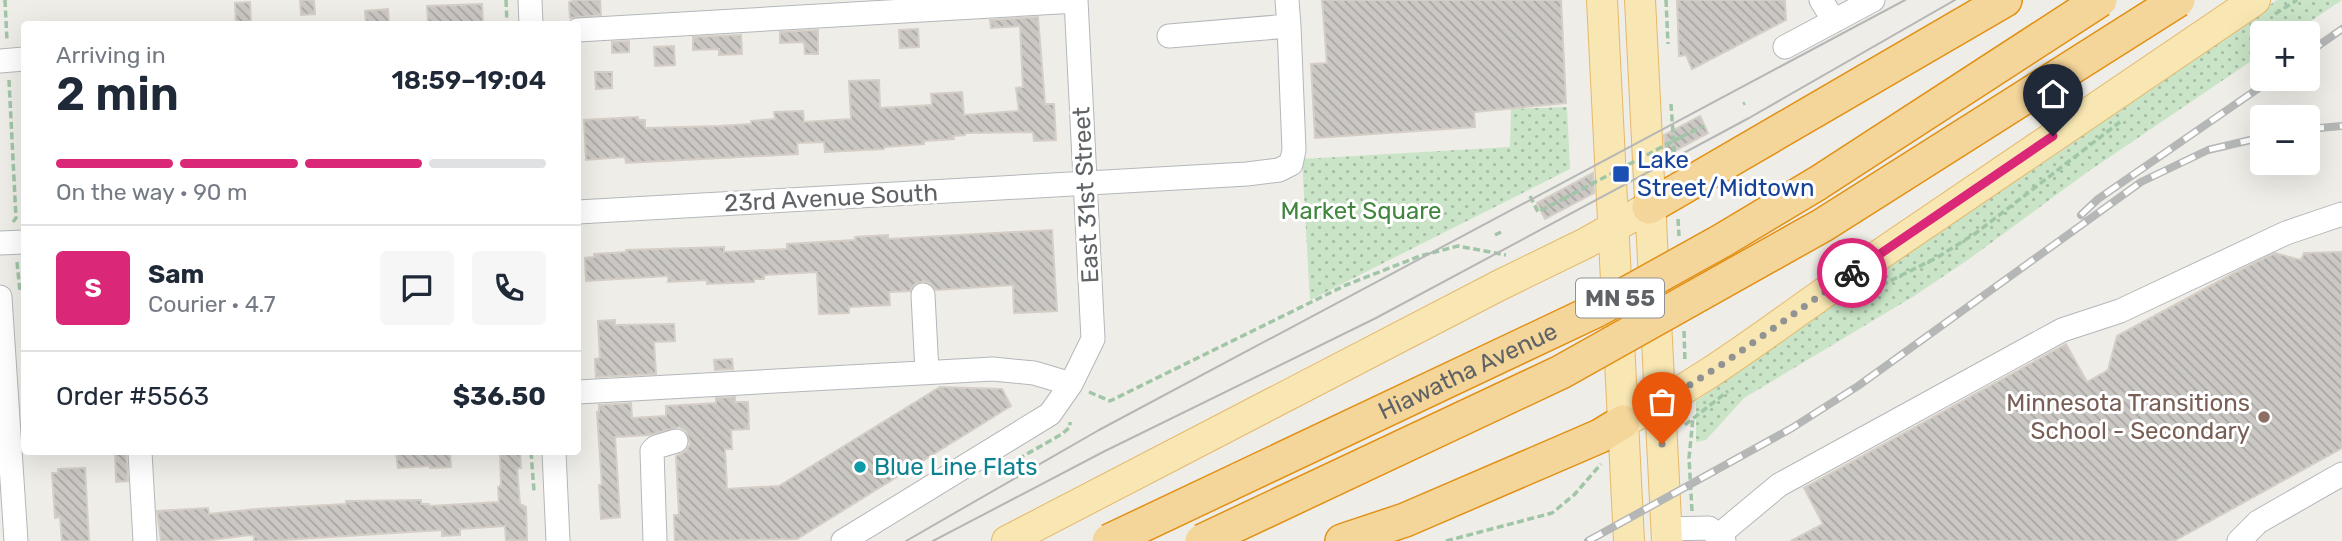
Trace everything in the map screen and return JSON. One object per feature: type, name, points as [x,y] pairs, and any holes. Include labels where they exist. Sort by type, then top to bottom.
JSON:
[{"type":"highway","points":[[1649,207],[2005,0]]},
{"type":"highway","name":"Hiawatha Avenue","points":[[1110,541],[1597,310],[1818,183],[2100,0]]},
{"type":"highway","name":"Hiawatha Avenue","points":[[1202,541],[1573,366],[1823,225],[2178,0]]},
{"type":"highway","points":[[1342,541],[1405,520],[1564,451],[1623,422]]},
{"type":"main road","points":[[1601,0],[1629,541]]},
{"type":"main road","points":[[1640,0],[1660,404],[1675,533]]},
{"type":"main road","points":[[1623,422],[1660,404],[1727,361],[1838,283],[2260,10]]},
{"type":"main road","points":[[1007,541],[1614,228],[1649,207]]},
{"type":"street","points":[[530,0],[531,21]]},
{"type":"street","points":[[1169,36],[1289,26],[1287,0]]},
{"type":"street","points":[[1821,0],[1834,21]]},
{"type":"street","points":[[1785,47],[1872,0]]},
{"type":"street","points":[[581,30],[1076,1]]},
{"type":"street","name":"East 31st Street","points":[[843,541],[1050,414],[1071,384],[1093,339],[1076,1]]},
{"type":"street","name":"23rd Avenue South","points":[[581,212],[1085,184],[1279,170],[1291,163],[1294,150],[1289,26]]},
{"type":"street","points":[[1675,533],[1709,528],[1721,538],[1780,485],[2062,330],[2120,311],[2286,233],[2342,214]]},
{"type":"street","points":[[923,295],[927,372]]},
{"type":"street","points":[[0,297],[11,420],[16,541]]},
{"type":"street","points":[[581,392],[993,369],[1034,373],[1071,384]]},
{"type":"street","points":[[654,541],[652,451],[656,447],[676,441]]},
{"type":"street","points":[[139,455],[145,541]]},
{"type":"street","points":[[554,455],[558,541]]},
{"type":"street","points":[[2239,541],[2258,523],[2342,474]]},
{"type":"path","points":[[5,0],[11,60],[16,218],[12,236]]},
{"type":"path","points":[[506,0],[507,21]]},
{"type":"path","points":[[2260,10],[2297,0]]},
{"type":"path","points":[[1865,294],[1938,257],[1976,233],[2125,119]]},
{"type":"path","points":[[1530,197],[1538,212],[1704,126]]},
{"type":"path","points":[[1495,235],[1501,232]]},
{"type":"path","points":[[1016,461],[1070,427],[1071,384],[1110,401],[1346,285],[1420,256],[1458,246],[1508,256]]},
{"type":"path","points":[[1675,533],[1689,458],[1693,417],[1735,386]]},
{"type":"path","points":[[1446,541],[1552,513],[1574,495],[1600,464]]},
{"type":"green space","points":[[2277,0],[2342,0],[2311,21],[2250,21],[2250,62],[2086,173],[1914,296],[1744,398],[1706,440],[1696,442],[1696,401],[1858,286]]},
{"type":"green space","name":"Market Square","points":[[1567,107],[1570,169],[1310,300],[1302,159],[1510,147],[1511,109]]},
{"type":"building","points":[[300,0],[314,0],[315,14],[301,15]]},
{"type":"building","points":[[600,0],[601,15],[570,18],[569,2]]},
{"type":"building","points":[[1322,0],[1561,0],[1566,103],[1474,112],[1475,127],[1315,138],[1311,64],[1327,63]]},
{"type":"building","points":[[1677,0],[1785,0],[1786,20],[1692,69],[1686,55],[1679,56]]},
{"type":"building","points":[[250,2],[251,21],[236,21],[235,3]]},
{"type":"building","points":[[482,4],[483,21],[428,21],[427,6]]},
{"type":"building","points":[[388,9],[389,21],[366,21],[365,11]]},
{"type":"building","points":[[1038,17],[1045,104],[1054,104],[1056,140],[1034,141],[1033,132],[965,133],[953,136],[954,139],[924,141],[924,144],[884,149],[825,152],[824,142],[797,143],[798,154],[626,163],[625,157],[586,160],[584,120],[638,117],[638,120],[645,120],[645,128],[751,124],[751,121],[775,119],[774,112],[803,111],[804,122],[851,119],[849,81],[879,80],[880,108],[932,105],[931,94],[962,92],[964,115],[1019,111],[1016,88],[1023,87],[1020,26],[991,28],[990,20]]},
{"type":"building","points":[[918,29],[919,47],[900,48],[899,30]]},
{"type":"building","points":[[818,30],[818,54],[805,54],[804,42],[780,43],[780,32]]},
{"type":"building","points":[[741,35],[742,54],[719,55],[719,49],[693,50],[693,37]]},
{"type":"building","points":[[629,41],[629,52],[612,53],[612,42]]},
{"type":"building","points":[[674,46],[675,65],[655,66],[654,47]]},
{"type":"building","points":[[595,72],[612,72],[612,88],[596,89]]},
{"type":"building","points":[[1700,116],[1708,133],[1665,156],[1664,135]]},
{"type":"building","points":[[1593,173],[1594,193],[1545,219],[1537,203]]},
{"type":"building","points":[[1052,230],[1057,311],[1014,313],[1013,285],[936,290],[930,283],[923,281],[915,284],[910,291],[889,292],[890,305],[849,307],[849,313],[819,314],[817,272],[764,275],[764,279],[754,279],[754,282],[707,284],[707,280],[668,282],[668,276],[586,281],[585,258],[594,257],[594,254],[626,250],[724,247],[724,252],[787,249],[787,244],[855,240],[855,237],[888,235],[888,239]]},
{"type":"building","points":[[2342,252],[2342,448],[2174,541],[1791,541],[1823,524],[1804,488],[2066,344],[2087,382],[2108,370],[2117,336],[2234,273],[2275,253],[2301,260],[2304,253]]},
{"type":"building","points":[[615,320],[615,325],[674,324],[675,341],[654,342],[656,374],[596,377],[595,359],[600,358],[598,321]]},
{"type":"building","points":[[732,359],[733,369],[715,370],[714,360]]},
{"type":"building","name":"Blue Line Flats","points":[[940,387],[1002,389],[1011,406],[797,539],[675,541],[674,515],[679,515],[676,456],[686,451],[690,444],[686,431],[679,427],[649,435],[615,437],[620,517],[601,519],[599,485],[602,485],[597,412],[599,405],[631,403],[632,418],[666,416],[666,406],[716,403],[716,398],[735,397],[735,402],[748,402],[749,429],[731,430],[732,449],[725,449],[727,489],[779,486]]},
{"type":"building","points":[[115,455],[126,455],[128,481],[116,482]]},
{"type":"building","points":[[396,455],[450,455],[451,467],[398,468]]},
{"type":"building","points":[[500,455],[520,455],[521,468],[517,468],[520,504],[526,507],[527,540],[506,540],[505,526],[460,529],[460,535],[442,536],[442,530],[267,541],[254,541],[254,536],[250,535],[202,541],[161,541],[157,511],[208,508],[209,514],[346,504],[346,501],[421,500],[421,504],[429,506],[499,502],[498,487],[501,486]]},
{"type":"building","points":[[85,468],[89,541],[62,541],[60,517],[55,518],[52,473],[58,473],[58,469]]},
{"type":"tram line","points":[[906,541],[1099,430],[1905,0]]},
{"type":"tram line","points":[[933,541],[1103,452],[1376,318],[1749,118],[1955,0]]},
{"type":"railway","points":[[2320,45],[2342,29]]},
{"type":"railway","points":[[2081,215],[2098,199],[2255,91]]},
{"type":"railway","points":[[2320,128],[2342,126]]},
{"type":"railway","points":[[1588,541],[1792,428],[1858,386],[2141,182],[2208,150],[2250,140]]},
{"type":"way so far","points":[[1662,444],[1660,404],[1727,361],[1852,273]]},
{"type":"place","name":"Lake Street/Midtown","points":[[1621,174]]},
{"type":"place","name":"Minnesota Transitions School - Secondary","points":[[2264,417]]},
{"type":"place","name":"Blue Line Flats","points":[[860,467]]},
{"type":"route","points":[[1852,273],[2053,136]]}]
